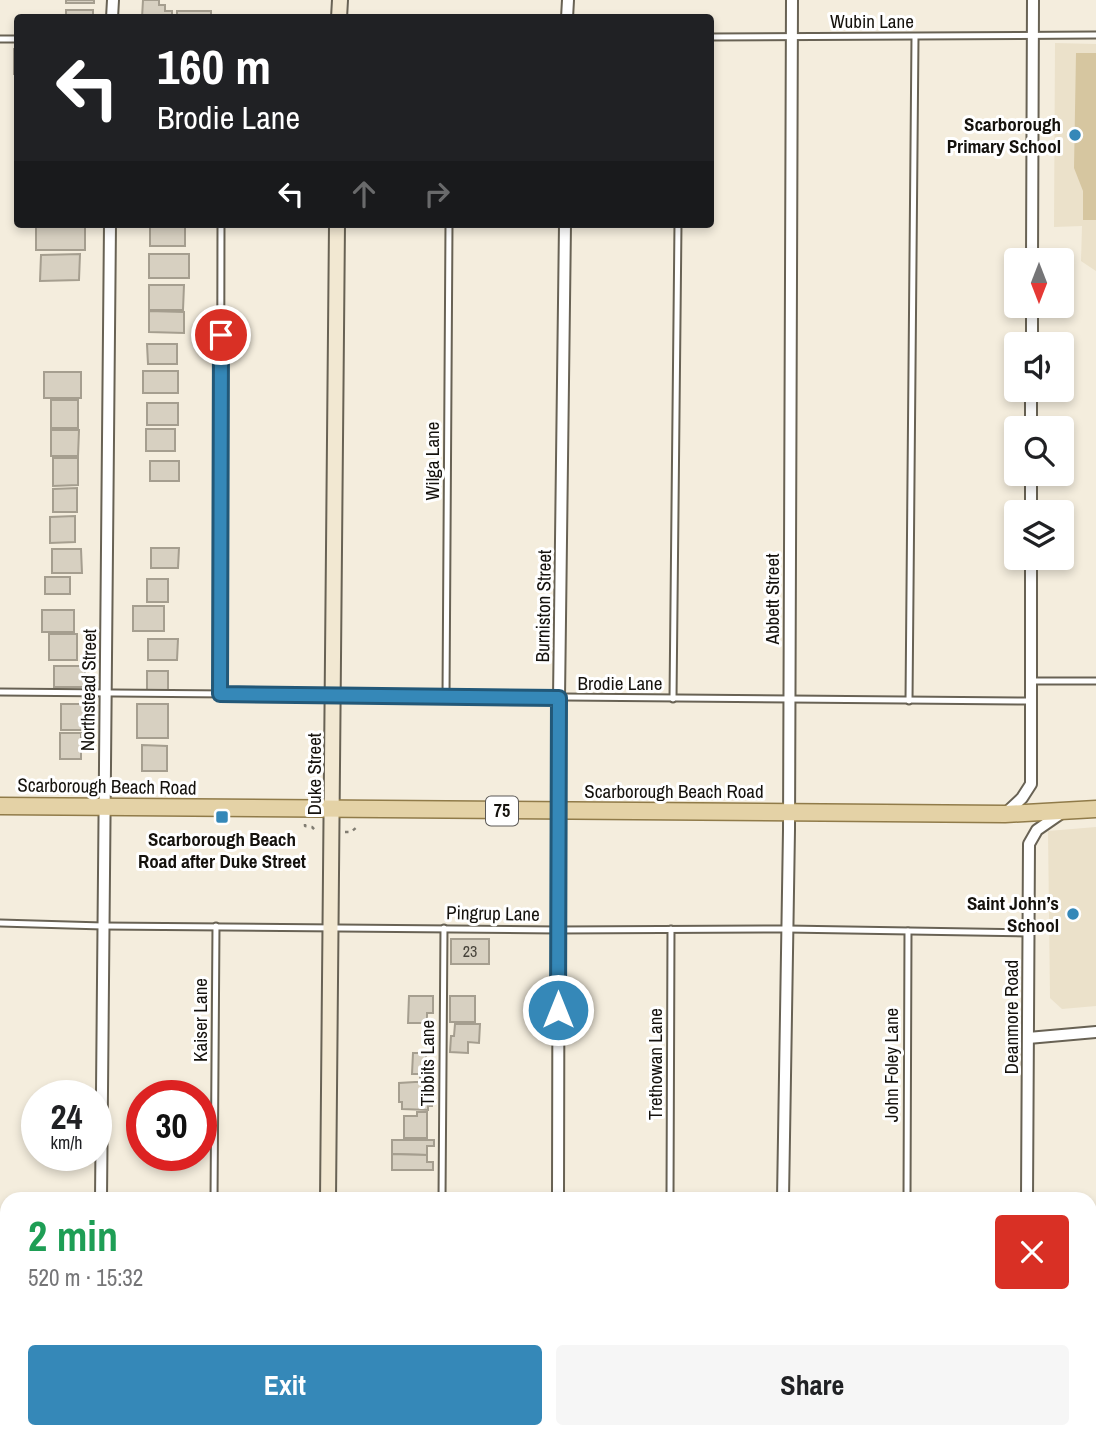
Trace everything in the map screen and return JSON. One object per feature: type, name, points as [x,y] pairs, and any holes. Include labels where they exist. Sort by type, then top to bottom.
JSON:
[{"type":"main road","name":"Duke Street","points":[[328,1192],[337,228]]},
{"type":"main road","name":"Scarborough Beach Road","points":[[0,806],[1005,814],[1096,809]]},
{"type":"street","name":"Abbett Street","points":[[783,1192],[789,700],[792,0]]},
{"type":"street","points":[[1032,248],[1033,0]]},
{"type":"street","name":"Northstead Street","points":[[102,1192],[110,228]]},
{"type":"street","name":"Burniston Street","points":[[558,1192],[559,698],[565,228]]},
{"type":"street","points":[[1005,814],[1022,798],[1031,784],[1031,570]]},
{"type":"street","name":"Deanmore Road","points":[[1027,1192],[1029,844],[1037,830],[1065,811]]},
{"type":"street","points":[[1028,1038],[1096,1032]]},
{"type":"lane","name":"Wubin Lane","points":[[714,37],[1096,35]]},
{"type":"lane","points":[[909,701],[915,37]]},
{"type":"lane","points":[[220,694],[221,228]]},
{"type":"lane","name":"Wilga Lane","points":[[446,697],[449,228]]},
{"type":"lane","points":[[673,699],[678,228]]},
{"type":"lane","points":[[1030,681],[1096,681]]},
{"type":"lane","name":"Brodie Lane","points":[[0,692],[1030,701]]},
{"type":"lane","name":"Pingrup Lane","points":[[0,923],[1028,933]]},
{"type":"lane","name":"Kaiser Lane","points":[[214,1192],[216,926]]},
{"type":"lane","name":"Tibbits Lane","points":[[442,1192],[444,928]]},
{"type":"lane","name":"Trethowan Lane","points":[[670,1192],[671,929]]},
{"type":"lane","name":"John Foley Lane","points":[[907,1192],[908,931]]},
{"type":"shaded area","name":"Scarborough Primary School","points":[[1055,43],[1096,44],[1096,271],[1081,261],[1082,226],[1054,227]]},
{"type":"shaded area","points":[[1076,53],[1096,53],[1096,220],[1083,220],[1083,191],[1074,168]]},
{"type":"shaded area","name":"Saint John’s School","points":[[1096,827],[1096,1006],[1062,1009],[1050,998],[1048,831]]},
{"type":"building","points":[[66,0],[94,0],[94,3],[66,3]]},
{"type":"building","points":[[143,0],[159,0],[159,5],[165,5],[165,11],[172,11],[172,14],[142,14]]},
{"type":"building","points":[[66,10],[93,10],[93,14],[66,14]]},
{"type":"building","points":[[177,11],[211,11],[211,14],[177,14]]},
{"type":"building","points":[[36,228],[85,228],[85,250],[36,250]]},
{"type":"building","points":[[150,228],[185,228],[185,246],[150,246]]},
{"type":"building","points":[[80,254],[79,280],[40,281],[41,255]]},
{"type":"building","points":[[149,254],[189,254],[189,278],[149,278]]},
{"type":"building","points":[[149,285],[184,285],[183,310],[149,310]]},
{"type":"building","points":[[149,311],[184,312],[184,333],[149,332]]},
{"type":"building","points":[[147,344],[177,344],[177,364],[148,364]]},
{"type":"building","points":[[143,371],[178,371],[178,393],[143,393]]},
{"type":"building","points":[[44,372],[81,372],[81,398],[44,398]]},
{"type":"building","points":[[51,400],[78,400],[78,428],[51,428]]},
{"type":"building","points":[[147,403],[178,403],[178,425],[147,425]]},
{"type":"building","points":[[146,429],[175,429],[175,451],[146,451]]},
{"type":"building","points":[[51,430],[79,430],[78,456],[51,456]]},
{"type":"building","points":[[53,458],[78,458],[78,485],[53,486]]},
{"type":"building","points":[[150,461],[179,461],[179,481],[150,481]]},
{"type":"building","points":[[77,488],[77,512],[53,512],[53,489]]},
{"type":"building","points":[[75,516],[75,542],[50,543],[50,517]]},
{"type":"building","points":[[151,548],[179,548],[178,568],[151,568]]},
{"type":"building","points":[[52,549],[81,549],[82,573],[52,573]]},
{"type":"building","points":[[45,577],[70,577],[70,594],[45,594]]},
{"type":"building","points":[[147,579],[168,579],[168,602],[147,602]]},
{"type":"building","points":[[133,606],[164,606],[164,631],[133,631]]},
{"type":"building","points":[[42,610],[74,610],[74,632],[42,632]]},
{"type":"building","points":[[49,634],[77,634],[77,660],[49,660]]},
{"type":"building","points":[[148,639],[178,639],[177,660],[148,660]]},
{"type":"building","points":[[54,666],[85,666],[85,687],[54,687]]},
{"type":"building","points":[[147,671],[168,671],[168,691],[147,692]]},
{"type":"building","points":[[61,704],[83,704],[83,730],[61,730]]},
{"type":"building","points":[[137,704],[168,704],[168,738],[137,738]]},
{"type":"building","points":[[60,733],[81,733],[81,759],[60,759]]},
{"type":"building","points":[[142,745],[167,746],[167,771],[142,771]]},
{"type":"building","points":[[451,939],[489,939],[489,964],[451,964]]},
{"type":"building","points":[[409,996],[433,996],[433,1013],[427,1013],[427,1023],[408,1023]]},
{"type":"building","points":[[450,996],[475,996],[475,1022],[450,1022]]},
{"type":"building","points":[[455,1024],[480,1024],[479,1043],[468,1042],[468,1053],[450,1052]]},
{"type":"building","points":[[413,1053],[426,1053],[426,1063],[433,1063],[433,1081],[420,1081],[420,1074],[412,1074]]},
{"type":"building","points":[[427,1082],[427,1092],[432,1092],[432,1106],[428,1106],[428,1110],[402,1109],[402,1102],[399,1102],[399,1083]]},
{"type":"building","points":[[417,1112],[427,1112],[427,1138],[404,1138],[404,1116],[417,1116]]},
{"type":"building","points":[[392,1140],[434,1140],[434,1146],[427,1146],[427,1155],[392,1154]]},
{"type":"building","points":[[392,1154],[427,1155],[427,1162],[433,1162],[433,1170],[392,1170]]},
{"type":"place","name":"Scarborough Primary School","points":[[1075,135]]},
{"type":"place","name":"Scarborough Beach Road after Duke Street","points":[[222,817]]},
{"type":"place","name":"Saint John’s School","points":[[1073,914]]},
{"type":"route","points":[[221,335],[220,694],[559,698],[558,1010]]}]
